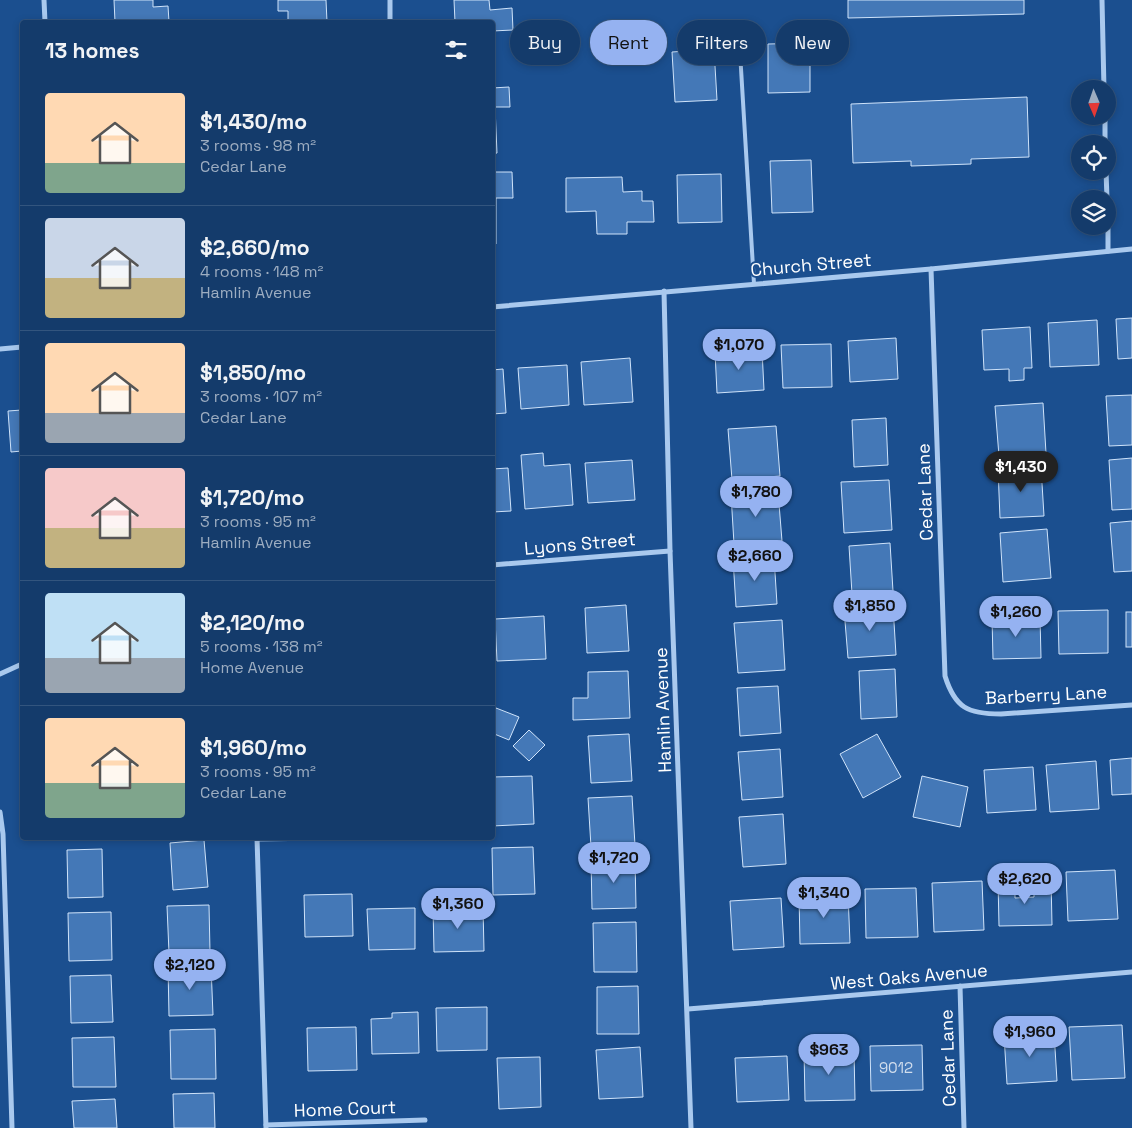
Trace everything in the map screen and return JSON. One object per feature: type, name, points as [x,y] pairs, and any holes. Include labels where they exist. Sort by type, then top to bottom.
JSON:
[{"type":"street","points":[[44,0],[45,20]]},
{"type":"street","points":[[390,0],[390,20]]},
{"type":"street","points":[[1102,0],[1104,80]]},
{"type":"street","points":[[1108,235],[1108,251]]},
{"type":"street","name":"Church Street","points":[[495,307],[1132,250]]},
{"type":"street","name":"Cedar Lane","points":[[932,269],[945,676],[950,694],[963,707]]},
{"type":"street","name":"Hamlin Avenue","points":[[664,291],[670,551],[691,1128]]},
{"type":"street","points":[[0,349],[20,347]]},
{"type":"street","name":"Lyons Street","points":[[495,565],[670,551]]},
{"type":"street","points":[[0,674],[20,665]]},
{"type":"street","name":"Barberry Lane","points":[[963,707],[982,714],[1001,714],[1132,704]]},
{"type":"street","points":[[0,812],[4,834],[6,967],[12,1128]]},
{"type":"street","points":[[257,840],[266,1126]]},
{"type":"street","points":[[0,967],[6,967]]},
{"type":"street","name":"West Oaks Avenue","points":[[688,1009],[1132,972]]},
{"type":"street","name":"Cedar Lane","points":[[960,986],[964,1128]]},
{"type":"street","name":"Home Court","points":[[266,1126],[425,1120]]},
{"type":"lane","points":[[741,65],[754,284]]},
{"type":"building","points":[[114,0],[153,0],[153,7],[168,6],[169,20],[115,20]]},
{"type":"building","points":[[278,0],[326,0],[327,20],[288,20],[288,11],[278,11]]},
{"type":"building","points":[[454,0],[489,0],[490,10],[512,8],[513,20],[510,20],[510,30],[495,31],[495,20],[455,20]]},
{"type":"building","points":[[848,0],[1024,0],[1024,14],[848,18]]},
{"type":"building","points":[[768,44],[776,44],[776,65],[810,65],[810,92],[768,93]]},
{"type":"building","points":[[672,52],[677,52],[677,65],[715,65],[717,100],[675,102]]},
{"type":"building","points":[[509,87],[510,107],[495,107],[495,88]]},
{"type":"building","points":[[1027,97],[1029,157],[971,159],[971,164],[911,166],[911,161],[853,163],[851,104]]},
{"type":"building","points":[[495,107],[497,153],[495,153]]},
{"type":"building","points":[[811,160],[813,212],[772,213],[770,161]]},
{"type":"building","points":[[495,172],[512,172],[513,198],[496,198],[496,244]]},
{"type":"building","points":[[721,174],[722,222],[678,223],[677,175]]},
{"type":"building","points":[[622,177],[623,192],[642,191],[642,201],[653,201],[654,222],[627,222],[627,234],[597,234],[596,211],[566,212],[566,178]]},
{"type":"building","points":[[1132,318],[1132,358],[1118,359],[1116,319]]},
{"type":"building","points":[[1097,320],[1099,365],[1050,367],[1048,323]]},
{"type":"building","points":[[1030,327],[1032,368],[1024,368],[1024,380],[1009,381],[1009,369],[984,370],[982,330]]},
{"type":"building","points":[[896,338],[898,379],[850,382],[848,341]]},
{"type":"building","points":[[831,344],[832,387],[783,388],[781,345]]},
{"type":"building","points":[[762,350],[764,390],[717,393],[715,352]]},
{"type":"building","points":[[630,358],[633,402],[584,405],[581,362]]},
{"type":"building","points":[[567,365],[569,405],[521,409],[518,368]]},
{"type":"building","points":[[503,369],[506,413],[495,414],[495,370]]},
{"type":"building","points":[[1132,395],[1132,445],[1109,446],[1106,396]]},
{"type":"building","points":[[1043,403],[1046,453],[999,456],[995,406]]},
{"type":"building","points":[[20,410],[20,451],[11,452],[8,411]]},
{"type":"building","points":[[886,418],[888,465],[854,467],[852,420]]},
{"type":"building","points":[[776,426],[780,476],[732,480],[728,429]]},
{"type":"building","points":[[543,453],[544,466],[570,464],[573,505],[525,509],[521,455]]},
{"type":"building","points":[[1132,458],[1132,509],[1112,510],[1109,460]]},
{"type":"building","points":[[632,460],[635,500],[588,503],[585,463]]},
{"type":"building","points":[[1041,467],[1044,516],[1000,518],[998,469]]},
{"type":"building","points":[[508,468],[511,511],[495,512],[495,469]]},
{"type":"building","points":[[889,480],[892,530],[844,533],[841,482]]},
{"type":"building","points":[[778,491],[782,541],[734,544],[731,494]]},
{"type":"building","points":[[1132,521],[1132,571],[1114,572],[1110,523]]},
{"type":"building","points":[[1047,529],[1051,578],[1003,582],[1000,533]]},
{"type":"building","points":[[890,543],[893,591],[852,594],[849,546]]},
{"type":"building","points":[[774,557],[777,604],[736,607],[733,559]]},
{"type":"building","points":[[626,605],[629,651],[587,653],[585,608]]},
{"type":"building","points":[[893,606],[896,655],[848,658],[844,609]]},
{"type":"building","points":[[1108,610],[1108,653],[1059,654],[1058,611]]},
{"type":"building","points":[[1126,612],[1132,612],[1132,647],[1126,647]]},
{"type":"building","points":[[544,616],[546,659],[497,661],[495,619]]},
{"type":"building","points":[[1040,617],[1041,658],[993,659],[992,618]]},
{"type":"building","points":[[782,620],[785,670],[738,673],[734,623]]},
{"type":"building","points":[[895,669],[897,717],[861,719],[859,671]]},
{"type":"building","points":[[628,671],[630,718],[573,720],[573,698],[588,698],[588,672]]},
{"type":"building","points":[[778,686],[781,733],[740,736],[737,688]]},
{"type":"building","points":[[496,708],[519,717],[509,740],[495,734]]},
{"type":"building","points":[[529,730],[545,745],[529,761],[513,746]]},
{"type":"building","points":[[629,734],[632,781],[591,783],[588,736]]},
{"type":"building","points":[[877,734],[901,777],[863,798],[840,754]]},
{"type":"building","points":[[780,749],[783,797],[742,800],[738,752]]},
{"type":"building","points":[[1132,758],[1132,794],[1112,795],[1110,760]]},
{"type":"building","points":[[1096,761],[1099,809],[1050,812],[1046,765]]},
{"type":"building","points":[[1033,767],[1036,810],[987,813],[984,770]]},
{"type":"building","points":[[532,776],[534,824],[495,826],[495,777]]},
{"type":"building","points":[[922,776],[968,787],[960,827],[913,817]]},
{"type":"building","points":[[632,796],[635,845],[591,847],[588,798]]},
{"type":"building","points":[[783,814],[786,864],[743,867],[739,817]]},
{"type":"building","points":[[204,840],[208,887],[173,890],[170,843]]},
{"type":"building","points":[[533,847],[535,894],[493,895],[492,848]]},
{"type":"building","points":[[102,849],[103,897],[68,898],[67,850]]},
{"type":"building","points":[[635,859],[636,908],[592,909],[591,860]]},
{"type":"building","points":[[1115,870],[1118,919],[1068,921],[1066,872]]},
{"type":"building","points":[[1051,879],[1052,925],[999,926],[998,881],[1015,881],[1015,898],[1034,897],[1034,880]]},
{"type":"building","points":[[982,881],[984,930],[934,932],[932,883]]},
{"type":"building","points":[[916,888],[918,937],[866,938],[865,889]]},
{"type":"building","points":[[352,894],[353,936],[305,937],[304,895]]},
{"type":"building","points":[[848,894],[850,943],[800,944],[799,895]]},
{"type":"building","points":[[781,898],[784,947],[733,950],[730,901]]},
{"type":"building","points":[[209,905],[210,952],[169,953],[167,906]]},
{"type":"building","points":[[483,907],[484,951],[434,952],[433,908]]},
{"type":"building","points":[[415,908],[415,949],[369,950],[367,909]]},
{"type":"building","points":[[111,912],[112,960],[69,961],[68,913]]},
{"type":"building","points":[[636,922],[637,972],[594,972],[593,923]]},
{"type":"building","points":[[211,966],[213,1015],[169,1016],[168,967]]},
{"type":"building","points":[[111,975],[113,1022],[71,1023],[70,976]]},
{"type":"building","points":[[638,986],[639,1034],[597,1034],[597,987]]},
{"type":"building","points":[[487,1007],[487,1050],[437,1051],[436,1008]]},
{"type":"building","points":[[418,1012],[419,1053],[372,1054],[371,1019],[392,1018],[392,1013]]},
{"type":"building","points":[[1122,1025],[1125,1078],[1072,1080],[1069,1027]]},
{"type":"building","points":[[356,1027],[357,1070],[308,1071],[307,1028]]},
{"type":"building","points":[[215,1029],[216,1079],[171,1079],[170,1030]]},
{"type":"building","points":[[1054,1032],[1057,1081],[1007,1084],[1004,1035]]},
{"type":"building","points":[[114,1037],[116,1087],[73,1087],[72,1038]]},
{"type":"building","points":[[922,1045],[923,1090],[871,1091],[870,1046]]},
{"type":"building","points":[[640,1047],[643,1097],[599,1099],[596,1050]]},
{"type":"building","points":[[804,1051],[854,1051],[855,1100],[805,1101]]},
{"type":"building","points":[[787,1056],[789,1100],[737,1102],[735,1058]]},
{"type":"building","points":[[540,1057],[541,1107],[499,1109],[497,1058]]},
{"type":"building","points":[[214,1093],[215,1128],[174,1128],[173,1094]]},
{"type":"building","points":[[115,1099],[117,1128],[74,1128],[72,1101]]}]
